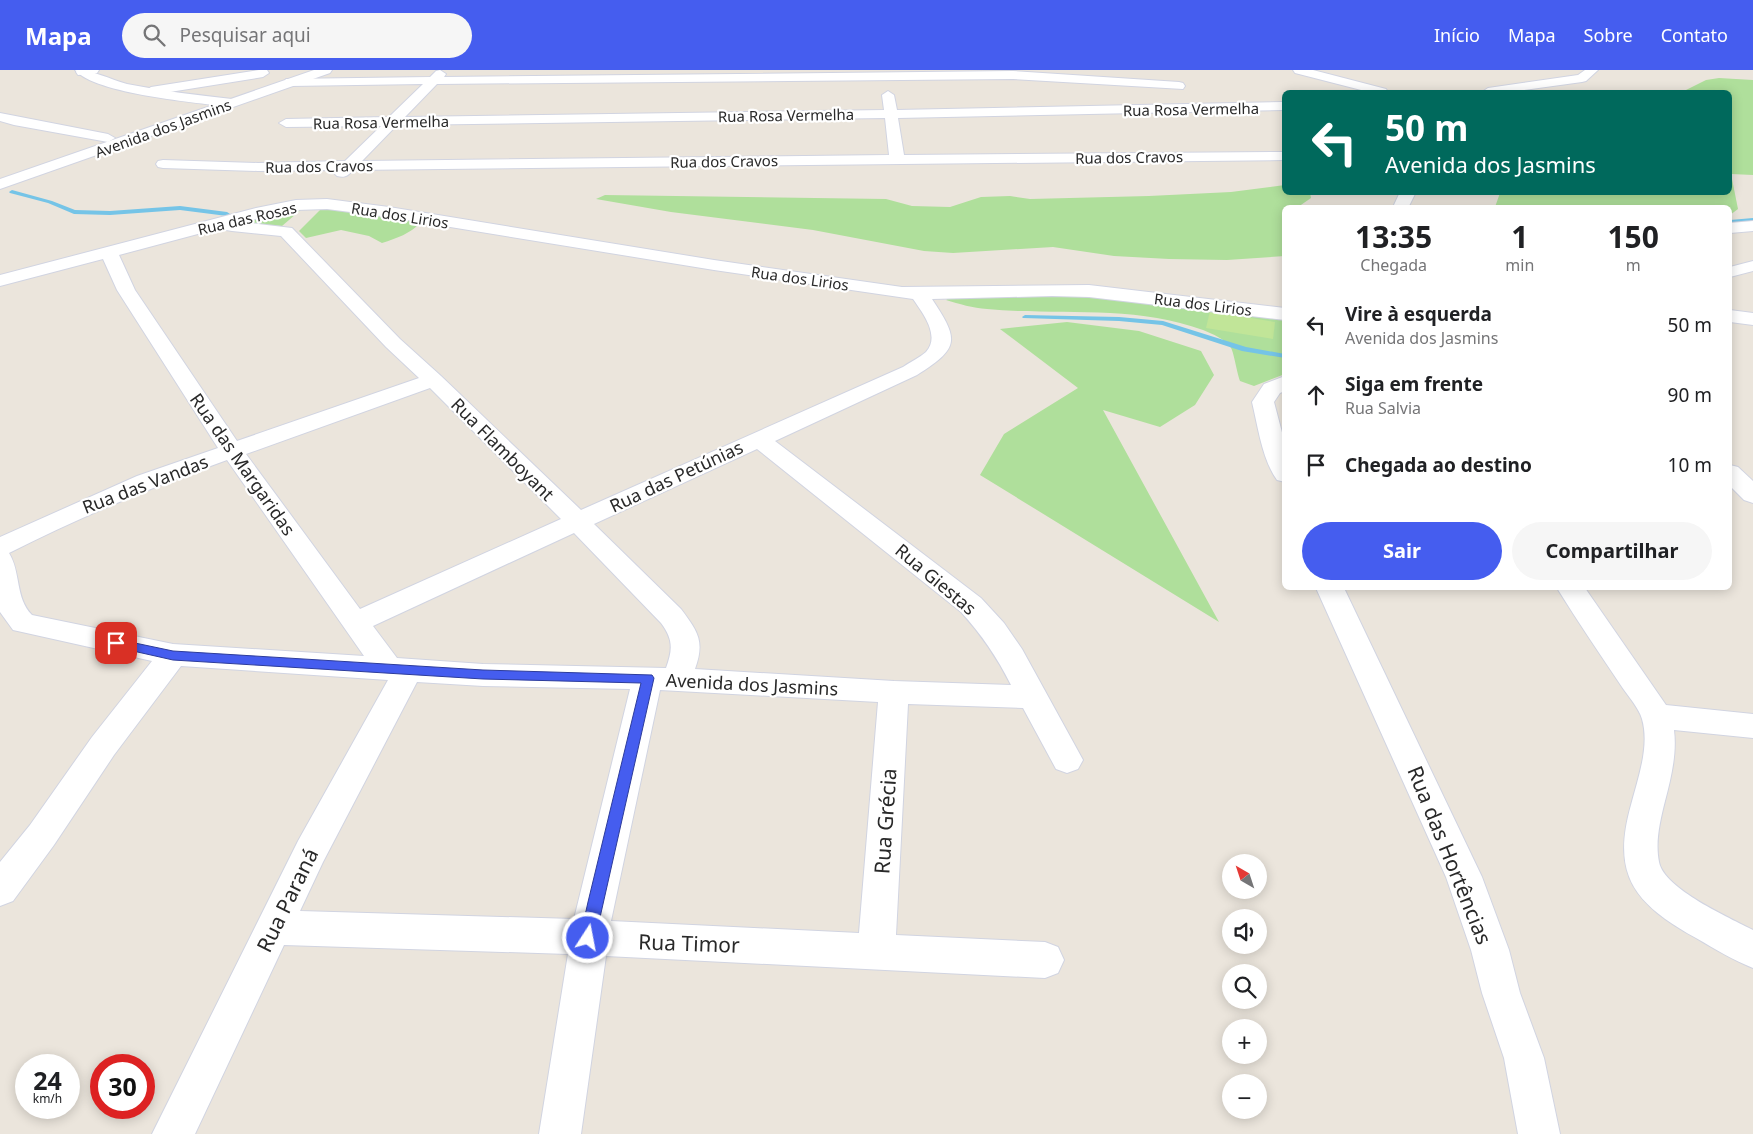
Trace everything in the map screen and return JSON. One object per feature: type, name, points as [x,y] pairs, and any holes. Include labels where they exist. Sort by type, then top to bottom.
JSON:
[{"type":"street","name":"Avenida dos Jasmins","points":[[0,174],[306,70]]},
{"type":"street","name":"Avenida dos Jasmins","points":[[0,184],[326,70]]},
{"type":"street","points":[[214,224],[286,232],[327,192],[348,166],[394,122],[443,70]]},
{"type":"street","points":[[1299,70],[1352,88],[1367,90]]},
{"type":"street","points":[[1324,70],[1352,88]]},
{"type":"street","points":[[1503,90],[1576,80],[1592,70]]},
{"type":"street","points":[[85,71],[99,80],[151,91],[232,103]]},
{"type":"street","points":[[151,91],[263,73]]},
{"type":"street","points":[[290,82],[432,82],[669,74],[1024,75],[1180,86]]},
{"type":"street","points":[[885,76],[897,159]]},
{"type":"street","name":"Rua Rosa Vermelha","points":[[286,123],[1197,110],[1282,106]]},
{"type":"street","points":[[0,117],[14,122],[108,138]]},
{"type":"street","name":"Rua dos Cravos","points":[[163,164],[212,167],[1282,156]]},
{"type":"street","name":"Rua das Rosas","points":[[0,281],[270,210],[327,192]]},
{"type":"street","name":"Rua dos Lirios","points":[[327,192],[389,212],[704,264],[919,294],[1052,290],[1088,291],[1282,314]]},
{"type":"street","points":[[1732,228],[1753,226]]},
{"type":"street","name":"Rua Flamboyant","points":[[286,232],[393,344],[434,380],[577,522],[671,616],[686,635],[688,648],[662,679],[595,902],[588,938],[560,1134]]},
{"type":"street","name":"Rua das Margaridas","points":[[109,253],[126,290],[232,451],[354,623],[398,669]]},
{"type":"street","points":[[1732,271],[1753,266]]},
{"type":"street","name":"Rua das Petúnias","points":[[354,623],[758,438],[910,371],[933,356],[942,346],[942,332],[919,294]]},
{"type":"street","points":[[1732,316],[1753,318]]},
{"type":"street","name":"Rua das Vandas","points":[[0,547],[110,495],[145,481],[434,380]]},
{"type":"street","points":[[1282,384],[1272,389],[1263,402],[1272,442],[1282,467]]},
{"type":"street","name":"Rua Giestas","points":[[758,438],[971,605],[999,636],[1067,760]]},
{"type":"street","points":[[1732,467],[1753,470]]},
{"type":"street","points":[[1732,474],[1753,495]]},
{"type":"street","name":"Avenida dos Jasmins","points":[[0,559],[10,605],[15,616],[23,623],[173,655],[483,674],[662,679],[894,692],[1032,697]]},
{"type":"street","name":"Rua das Hortências","points":[[1331,590],[1464,877],[1490,950],[1501,992],[1524,1058],[1539,1134]]},
{"type":"street","points":[[1572,590],[1657,716],[1659,751],[1639,836],[1641,859],[1648,882],[1671,903],[1753,950]]},
{"type":"street","points":[[0,890],[42,835],[103,746],[173,655]]},
{"type":"street","name":"Rua Paraná","points":[[174,1134],[398,669]]},
{"type":"street","name":"Rua Grécia","points":[[876,951],[894,692]]},
{"type":"street","points":[[1657,716],[1753,726]]},
{"type":"street","name":"Rua Timor","points":[[273,927],[588,938],[1045,960]]},
{"type":"green space","points":[[1719,78],[1753,80],[1753,175],[1732,174],[1732,90],[1686,90],[1706,80]]},
{"type":"green space","points":[[1732,179],[1738,209],[1732,214],[1732,205],[1496,205],[1499,195],[1732,195]]},
{"type":"green space","points":[[1282,185],[1282,195],[1310,195],[1311,198],[1301,205],[1282,205],[1282,256],[1227,260],[1169,259],[1114,256],[1053,247],[953,253],[924,251],[813,230],[671,212],[596,199],[605,195],[886,199],[912,206],[950,207],[981,197],[1010,196],[1030,199],[1231,192]]},
{"type":"green space","points":[[333,207],[421,222],[408,233],[382,243],[369,236],[341,230],[306,238],[299,231],[322,208]]},
{"type":"green space","points":[[303,208],[282,226],[240,223],[274,212]]},
{"type":"green space","points":[[1089,295],[1282,320],[1282,375],[1254,386],[1240,381],[1232,351],[1226,342],[1203,330],[1177,322],[1150,317],[1096,312],[987,309],[946,300],[950,297]]},
{"type":"green space","points":[[1210,311],[1275,322],[1273,339],[1206,328]]},
{"type":"green space","points":[[1067,322],[1139,331],[1201,351],[1214,375],[1195,405],[1160,427],[1103,410],[1219,622],[980,475],[1004,434],[1078,388],[1000,329]]},
{"type":"waterway","points":[[12,192],[50,202],[74,212],[110,213],[180,208],[227,214]]},
{"type":"waterway","points":[[1732,222],[1753,220]]},
{"type":"waterway","points":[[1025,317],[1119,319],[1163,323],[1245,349],[1282,355]]},
{"type":"route","points":[[116,643],[173,655],[483,674],[648,678],[588,938]]}]
